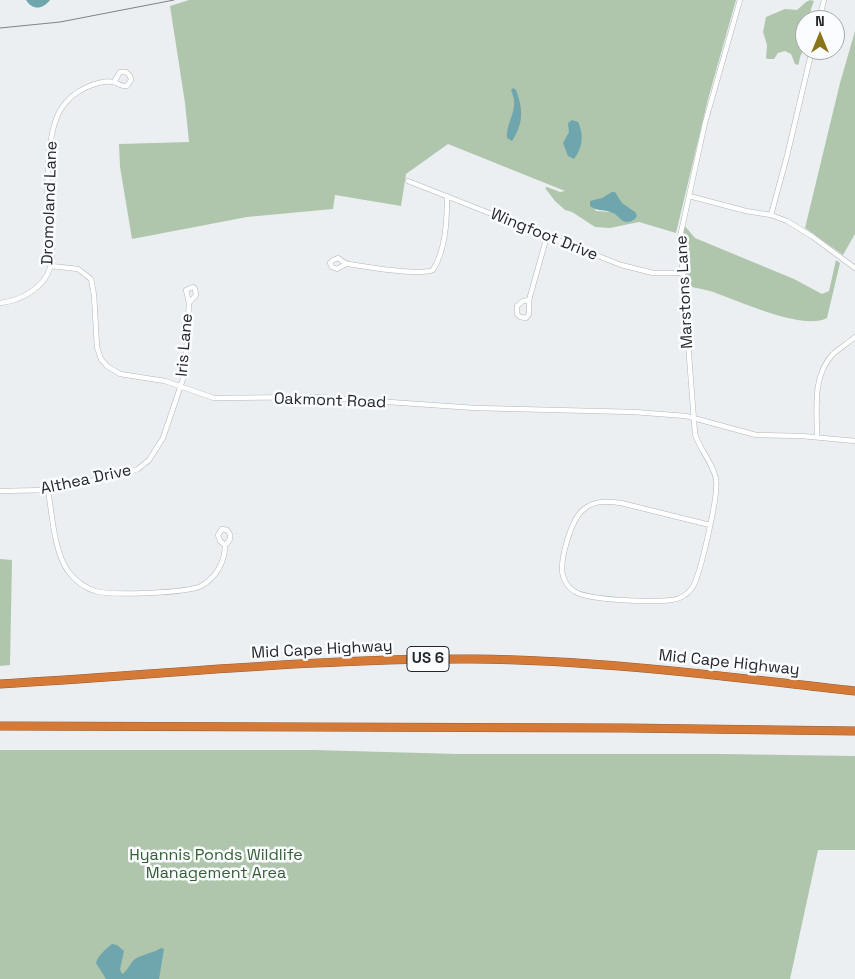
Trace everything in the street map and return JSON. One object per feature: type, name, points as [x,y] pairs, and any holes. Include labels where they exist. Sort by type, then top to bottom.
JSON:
[{"type":"highway","name":"Mid Cape Highway","points":[[0,684],[373,660],[471,659],[533,660],[622,666],[855,691]]},
{"type":"highway","points":[[0,726],[626,728],[855,731]]},
{"type":"street","name":"Marstons Lane","points":[[710,525],[621,503],[606,501],[593,504],[584,509],[573,524],[564,557],[562,575],[568,586],[574,591],[589,597],[655,600],[679,599],[695,583],[710,525],[716,498],[716,477],[697,441],[680,237],[705,123],[740,0]]},
{"type":"street","points":[[771,215],[788,156],[810,60]]},
{"type":"street","name":"Dromoland Lane","points":[[0,303],[14,300],[42,283],[51,266],[52,254],[48,196],[50,154],[55,122],[64,104],[74,94],[94,84],[114,82]]},
{"type":"street","name":"Wingfoot Drive","points":[[408,181],[616,264],[666,274],[682,273]]},
{"type":"street","points":[[346,264],[407,271],[424,272],[433,270],[438,262],[442,246],[447,196]]},
{"type":"street","points":[[688,196],[771,215],[787,221],[855,268]]},
{"type":"street","points":[[529,300],[547,236]]},
{"type":"street","name":"Oakmont Road","points":[[51,266],[78,269],[91,279],[94,295],[97,347],[101,360],[107,366],[120,374],[165,381],[209,397],[223,399],[317,397],[485,408],[613,411],[674,415],[694,418],[756,435],[817,437],[855,441]]},
{"type":"street","name":"Iris Lane","points":[[181,388],[186,366],[189,303]]},
{"type":"street","points":[[817,437],[817,395],[822,370],[835,352],[855,337]]},
{"type":"street","name":"Althea Drive","points":[[0,491],[48,490],[123,474],[143,465],[152,456],[163,438],[181,388]]},
{"type":"street","points":[[48,490],[56,538],[64,565],[72,576],[93,591],[124,594],[195,588],[205,583],[216,573],[224,557],[225,545]]},
{"type":"green space","points":[[189,0],[736,0],[708,99],[676,233],[639,222],[610,228],[595,227],[572,212],[565,210],[545,188],[560,192],[565,191],[448,144],[406,174],[401,206],[335,195],[333,209],[247,217],[132,239],[120,167],[119,144],[189,142],[170,6]],"holes":[[[590,201],[634,220],[627,222],[612,212],[596,211]]]},
{"type":"green space","points":[[814,1],[811,10],[797,10],[806,2]]},
{"type":"green space","points":[[785,9],[797,10],[795,10],[795,60],[800,60],[798,65],[795,64],[791,54],[785,51],[778,53],[774,59],[766,58],[767,45],[763,32],[766,17]]},
{"type":"green space","points":[[855,31],[855,234],[843,255],[805,228],[840,83]]},
{"type":"green space","points":[[684,225],[695,238],[794,279],[822,294],[829,291],[836,260],[840,263],[827,318],[816,321],[802,321],[786,318],[710,291],[687,286]]},
{"type":"green space","points":[[0,559],[12,560],[10,665],[0,666]]},
{"type":"green space","name":"Hyannis Ponds Wildlife Management Area","points":[[0,750],[314,750],[458,754],[855,756],[855,850],[818,850],[790,979],[0,979]]},
{"type":"water","points":[[26,0],[50,0],[38,8],[29,4]]},
{"type":"water","points":[[513,88],[516,90],[518,97],[521,116],[519,128],[512,141],[507,138],[507,134],[514,106],[511,90]]},
{"type":"water","points":[[572,120],[578,122],[582,136],[581,145],[574,159],[568,156],[563,143],[569,132],[568,123]]},
{"type":"water","points":[[615,192],[622,203],[635,212],[637,216],[633,220],[625,222],[613,213],[590,206],[590,201],[602,198]]},
{"type":"water","points":[[112,944],[117,945],[124,951],[120,969],[122,974],[135,959],[161,948],[164,949],[159,979],[106,979],[96,963],[100,955]]},
{"type":"railway","points":[[0,28],[60,22],[174,0]]}]
